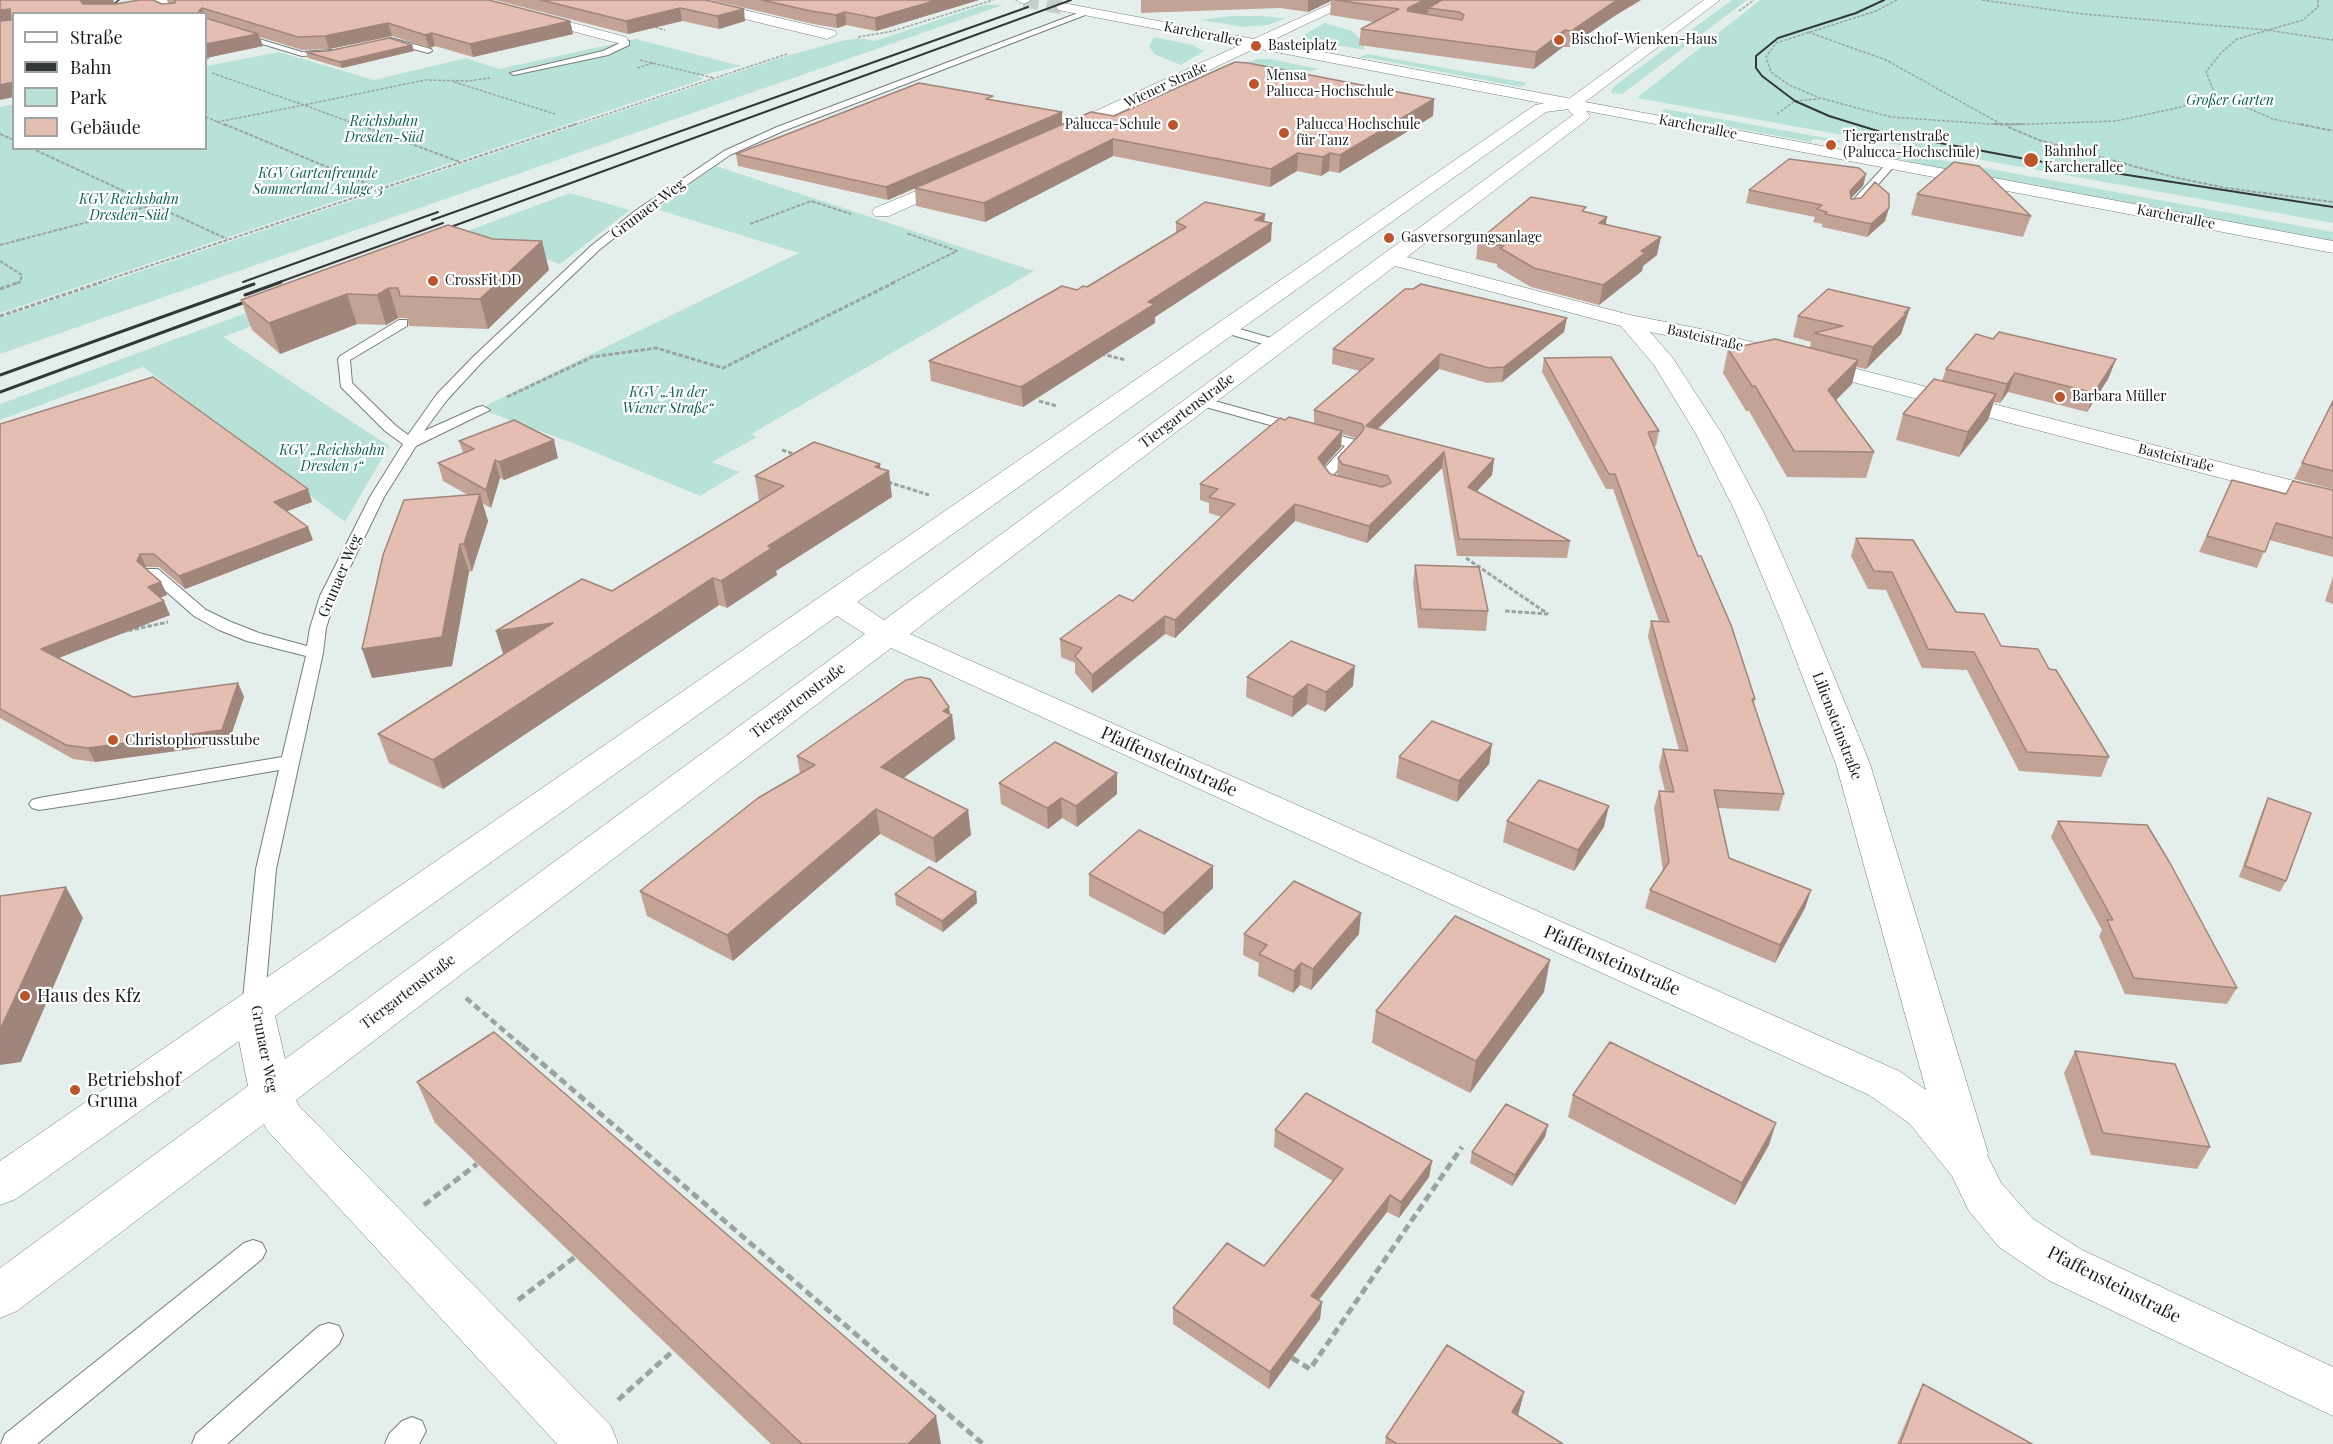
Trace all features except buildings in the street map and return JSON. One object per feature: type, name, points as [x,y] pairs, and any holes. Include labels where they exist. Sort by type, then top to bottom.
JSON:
[{"type":"street","points":[[120,0],[133,7]]},
{"type":"street","points":[[471,0],[596,36],[621,40]]},
{"type":"street","points":[[684,0],[830,34],[827,35]]},
{"type":"street","name":"Wiener Straße","points":[[1046,140],[1350,0]]},
{"type":"street","points":[[0,1186],[1541,108],[1572,104],[1713,0]]},
{"type":"street","points":[[105,12],[151,4],[172,5]]},
{"type":"street","name":"Karcherallee","points":[[1063,7],[2333,247]]},
{"type":"street","points":[[486,19],[516,14]]},
{"type":"street","name":"Tiergartenstraße","points":[[0,1296],[1582,116],[1572,104]]},
{"type":"street","points":[[882,212],[969,174]]},
{"type":"street","name":"Basteistraße","points":[[1391,259],[1629,321],[1693,334],[2333,499]]},
{"type":"street","name":"Liliensteinstraße","points":[[1629,321],[1664,362],[1709,434],[1749,511],[1797,623],[1853,764],[1969,1164]]},
{"type":"street","name":"Pfaffensteinstraße","points":[[836,602],[886,635],[1884,1083],[1924,1111],[1969,1164],[1986,1197],[2016,1233],[2066,1265],[2333,1392]]},
{"type":"street","name":"Grunaer Weg","points":[[253,1009],[271,1094],[283,1118],[587,1438]]},
{"type":"lane","name":"Grunaer Weg","points":[[253,1009],[266,869],[315,653],[318,628],[332,588],[377,497],[442,397],[595,248],[656,201],[727,153],[780,129],[1089,12]]},
{"type":"lane","points":[[207,25],[290,51],[315,54],[339,51]]},
{"type":"lane","points":[[381,42],[391,40],[428,51]]},
{"type":"lane","points":[[514,73],[605,53],[626,43],[621,40]]},
{"type":"lane","points":[[290,51],[325,43]]},
{"type":"lane","points":[[1852,207],[1891,164]]},
{"type":"lane","points":[[403,323],[344,359],[346,384],[390,428],[410,443],[483,410]]},
{"type":"lane","points":[[1226,329],[1277,344]]},
{"type":"lane","points":[[1200,401],[1354,444],[1326,474],[1334,485],[1353,490]]},
{"type":"lane","points":[[152,572],[200,612],[225,626],[253,637],[315,653]]},
{"type":"lane","points":[[39,804],[289,762]]},
{"type":"lane","points":[[15,1444],[253,1251]]},
{"type":"lane","points":[[206,1444],[329,1335]]},
{"type":"path","points":[[851,38],[893,31],[993,0]]},
{"type":"path","points":[[1897,0],[1876,11],[1776,43],[1767,57],[1771,72],[1789,85],[1820,98],[1891,117],[2004,126],[2116,121],[2181,107],[2215,94],[2273,119],[2333,132]]},
{"type":"path","points":[[1982,0],[2122,19],[2267,30],[2333,40]]},
{"type":"path","points":[[2215,94],[2206,72],[2221,53],[2237,39],[2302,20],[2318,7],[2318,0]]},
{"type":"path","points":[[1807,32],[1855,48],[1913,73],[2004,126],[2039,140],[2173,177],[2226,188],[2333,202]]},
{"type":"path","points":[[1575,43],[1607,47]]},
{"type":"path","points":[[0,316],[790,53]]},
{"type":"path","points":[[636,59],[715,78]]},
{"type":"path","points":[[212,73],[460,163]]},
{"type":"path","points":[[217,122],[425,80],[468,81],[514,73]]},
{"type":"path","points":[[1771,117],[1795,101],[1820,98]]},
{"type":"path","points":[[207,117],[380,189]]},
{"type":"path","points":[[35,150],[228,240]]},
{"type":"path","points":[[750,224],[811,201],[855,216]]},
{"type":"path","points":[[0,245],[154,205]]},
{"type":"path","points":[[483,410],[592,357],[656,348],[723,368],[957,250],[900,231]]},
{"type":"path","points":[[0,261],[22,275],[20,282],[0,289]]},
{"type":"path","points":[[782,450],[804,457]]},
{"type":"path","points":[[882,481],[970,507]]},
{"type":"path","points":[[1466,558],[1548,614],[1505,611]]},
{"type":"path","points":[[117,633],[144,629],[200,612]]},
{"type":"path","points":[[435,972],[983,1444]]},
{"type":"path","points":[[1292,1358],[1310,1369],[1462,1147]]},
{"type":"path","points":[[390,1230],[477,1164]]},
{"type":"path","points":[[481,1327],[574,1257]]},
{"type":"path","points":[[587,1438],[674,1351]]},
{"type":"green space","points":[[1732,0],[1747,0],[1622,94],[1611,93],[1613,87]]},
{"type":"green space","name":"Großer Garten","points":[[1760,0],[2333,0],[2333,223],[1637,98]]},
{"type":"green space","points":[[983,5],[1003,5],[0,354],[0,318],[786,56],[841,41],[859,38],[875,41]]},
{"type":"green space","points":[[1232,16],[1286,18],[1268,25],[1245,27],[1199,20]]},
{"type":"green space","points":[[1325,23],[1352,31],[1362,41],[1365,50],[1313,41],[1305,37],[1305,34]]},
{"type":"green space","points":[[1154,37],[1193,45],[1204,51],[1181,65],[1154,54],[1149,46]]},
{"type":"green space","points":[[636,39],[741,66],[698,76],[704,79],[0,313],[0,107],[12,104],[12,150],[207,150],[207,66],[279,52],[374,80],[466,58],[499,69]]},
{"type":"green space","points":[[1367,54],[1528,83],[1520,87],[1369,58],[1358,58]]},
{"type":"green space","points":[[1257,59],[1270,59],[1319,69],[1297,73],[1221,72]]},
{"type":"green space","points":[[1665,109],[1843,141],[1839,143],[1814,139],[1810,142],[1658,114]]},
{"type":"green space","points":[[1887,150],[2333,232],[2333,241],[1938,168],[1881,155]]},
{"type":"green space","name":"KGV „An der Wiener Straße“","points":[[716,166],[1034,271],[751,434],[757,437],[712,462],[740,472],[700,496],[575,444],[483,410],[489,404],[799,253],[656,209]]},
{"type":"green space","name":"KGV „Reichsbahn Dresden 1“","points":[[570,193],[630,210],[560,264],[489,237],[223,337],[389,446],[345,522],[143,367],[0,420],[0,404]]},
{"type":"tunnel","points":[[1024,0],[1063,7]]},
{"type":"tram line","points":[[98,12],[109,8],[119,0]]},
{"type":"railway","points":[[437,232],[1071,0]]},
{"type":"railway","points":[[1884,0],[1856,13],[1778,38],[1756,56],[1756,68],[1762,76],[1795,101],[1829,116],[1881,132],[2031,160],[2333,207]]},
{"type":"railway","points":[[432,220],[1028,7]]},
{"type":"railway","points":[[243,282],[438,212]]},
{"type":"railway","points":[[277,283],[443,223]]},
{"type":"railway","points":[[245,295],[281,282]]},
{"type":"railway","points":[[0,375],[254,284]]},
{"type":"railway","points":[[0,392],[256,298]]},
{"type":"place","name":"Bischof-Wienken-Haus","points":[[1559,40]]},
{"type":"place","name":"Basteiplatz","points":[[1256,46]]},
{"type":"place","name":"Mensa Palucca-Hochschule","points":[[1254,84]]},
{"type":"place","name":"Palucca-Schule","points":[[1173,125]]},
{"type":"place","name":"Palucca Hochschule für Tanz","points":[[1284,133]]},
{"type":"place","name":"Tiergartenstraße (Palucca-Hochschule)","points":[[1831,145]]},
{"type":"place","name":"Bahnhof Karcherallee","points":[[2031,160]]},
{"type":"place","name":"Gasversorgungsanlage","points":[[1389,238]]},
{"type":"place","name":"CrossFit DD","points":[[433,281]]},
{"type":"place","name":"Barbara Müller","points":[[2060,397]]},
{"type":"place","name":"Christophorusstube","points":[[113,740]]},
{"type":"place","name":"Haus des Kfz","points":[[25,996]]},
{"type":"place","name":"Betriebshof Gruna","points":[[75,1090]]},
{"type":"park label","name":"Reichsbahn Dresden-Süd","points":[[384,130]]},
{"type":"park label","name":"KGV Gartenfreunde Sommerland Anlage 3","points":[[318,182]]},
{"type":"park label","name":"KGV Reichsbahn Dresden-Süd","points":[[129,208]]}]
